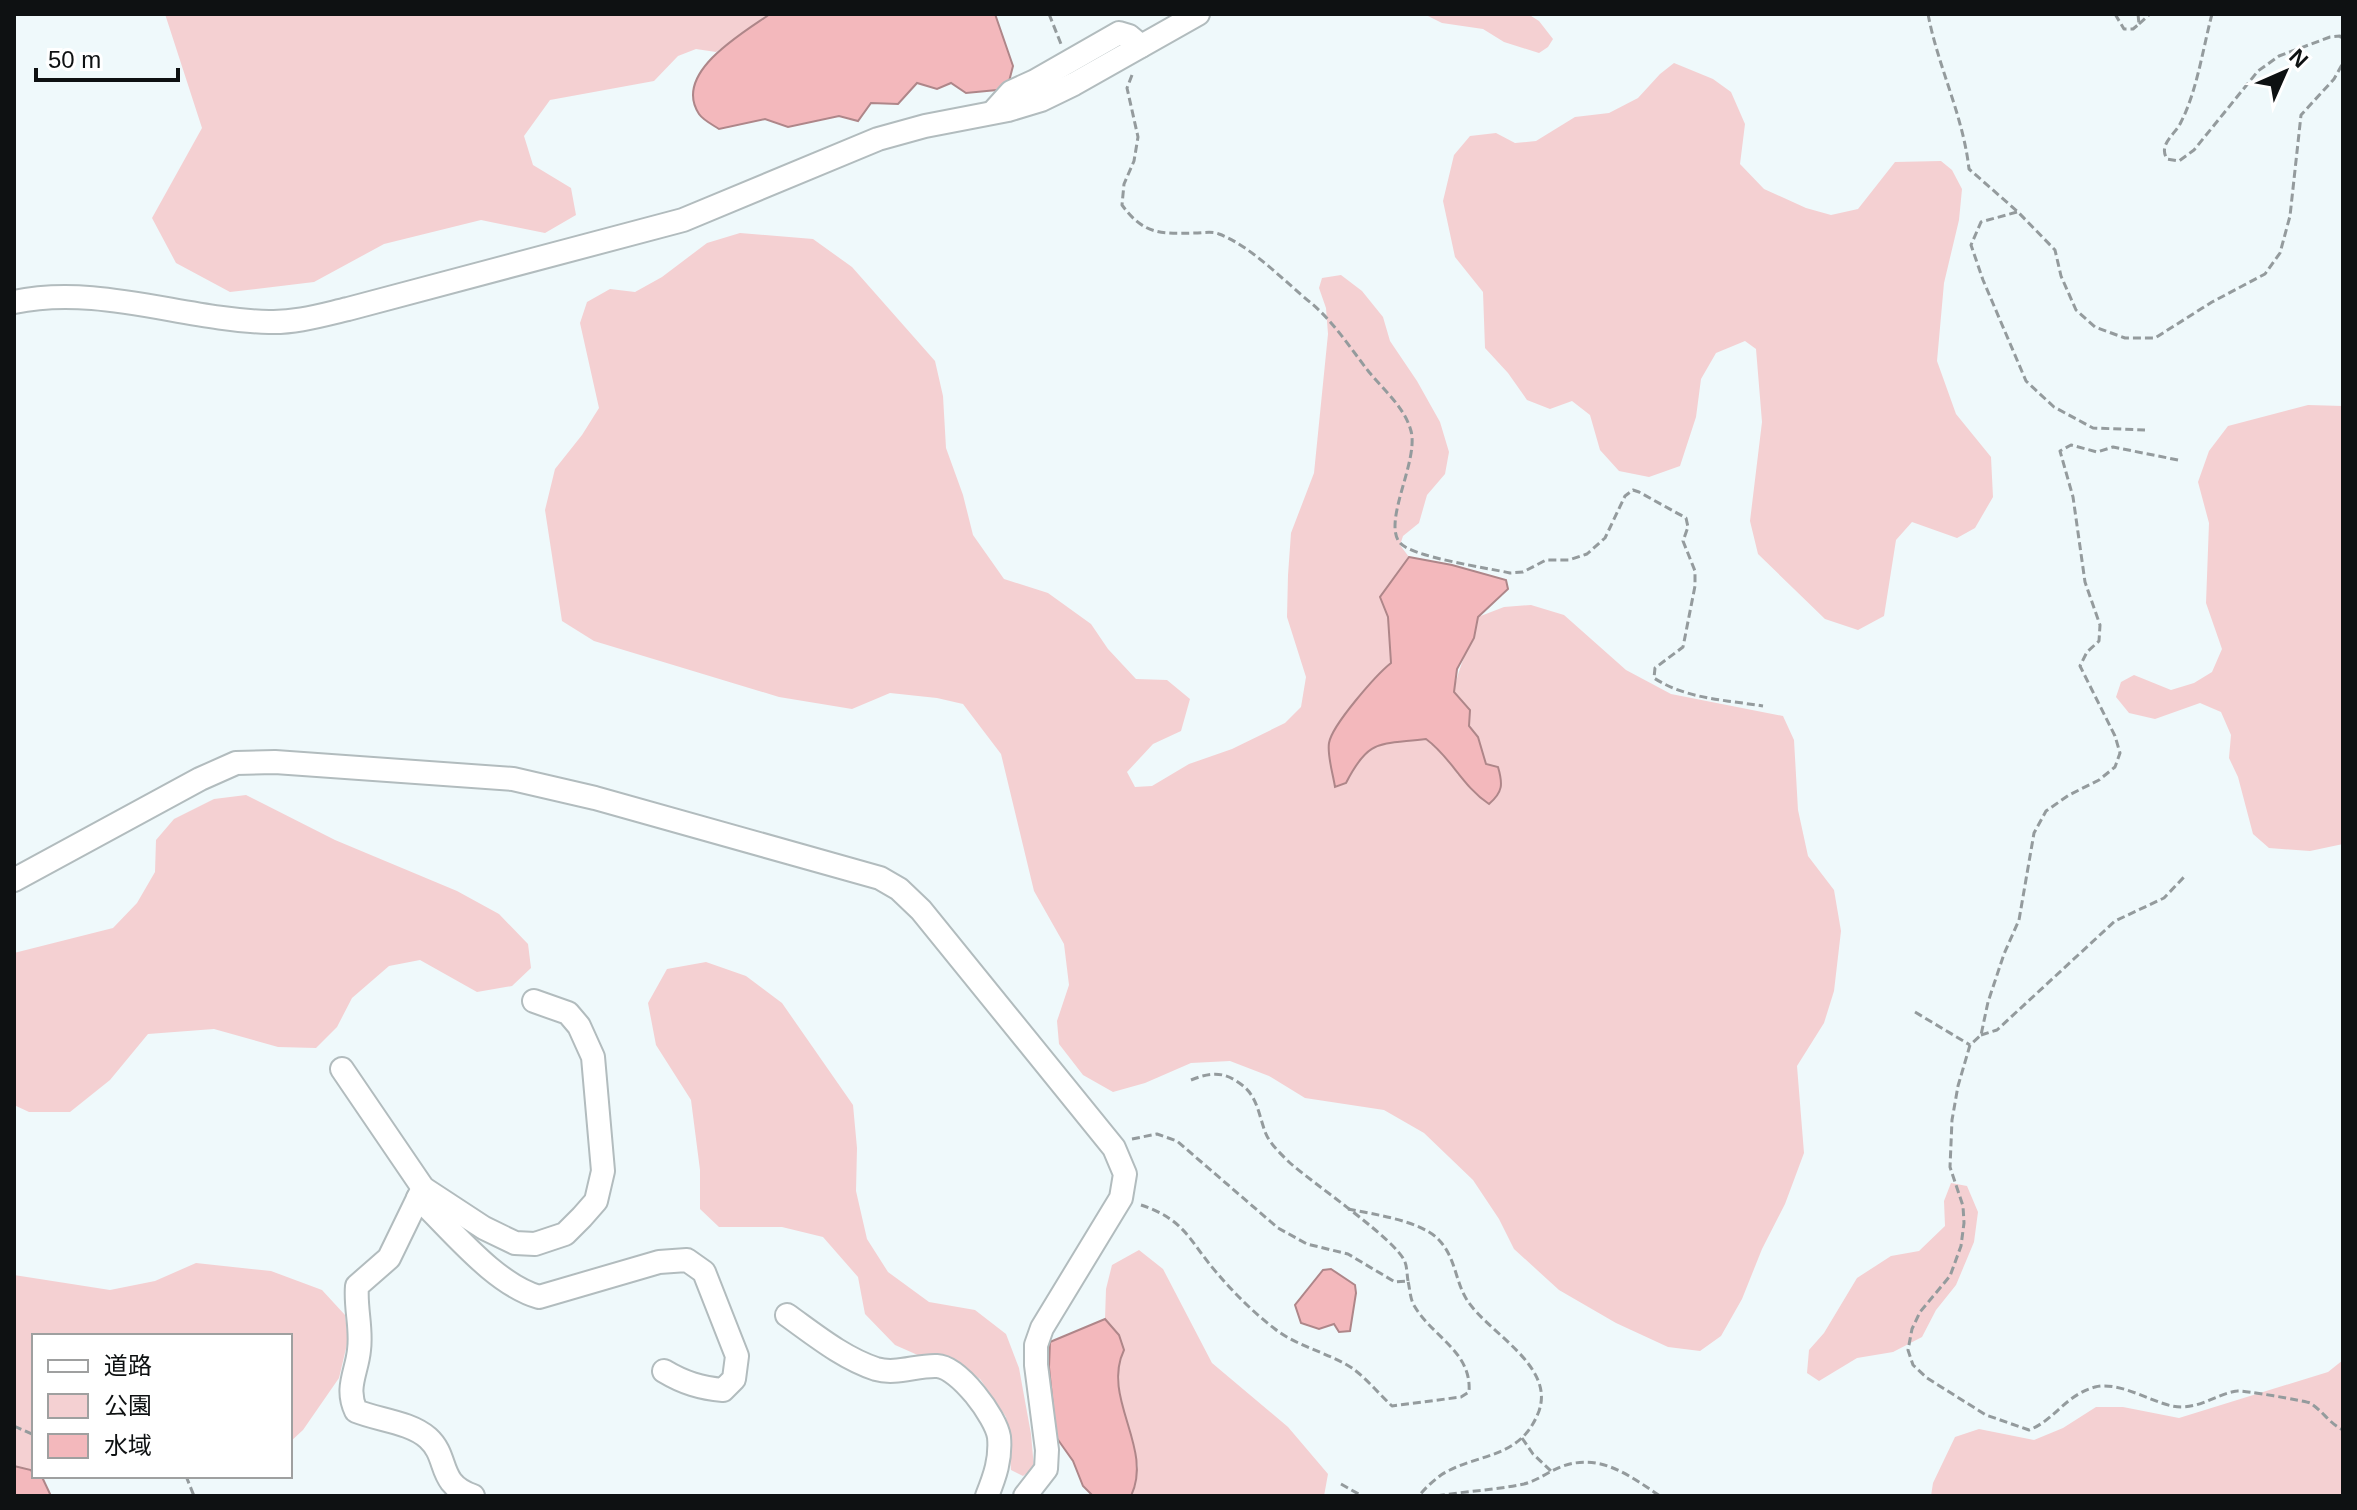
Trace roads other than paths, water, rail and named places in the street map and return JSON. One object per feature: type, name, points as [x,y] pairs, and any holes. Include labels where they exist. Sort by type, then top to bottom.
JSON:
[{"type":"street","points":[[14,302],[96,298],[271,322],[307,319],[683,220],[878,139],[1041,100],[1198,14]]},
{"type":"street","points":[[993,112],[1011,92],[1119,33],[1129,36],[1141,46]]},
{"type":"street","points":[[14,880],[200,779],[236,763],[275,762],[513,779],[595,798],[837,865],[880,878],[899,889],[921,910],[1114,1148],[1125,1174],[1121,1198],[1042,1328],[1036,1345],[1047,1450],[1046,1469],[1025,1496]]},
{"type":"street","points":[[420,1193],[484,1228],[515,1243],[525,1244],[535,1244],[565,1234],[596,1201],[603,1171],[593,1057],[579,1026],[568,1013],[534,1001]]},
{"type":"street","points":[[342,1069],[420,1193],[495,1272],[522,1292],[539,1297],[659,1262],[687,1260],[704,1272],[737,1356],[734,1379],[723,1390],[711,1389],[682,1381],[664,1371]]},
{"type":"street","points":[[420,1193],[389,1258],[357,1286],[359,1350],[350,1389],[351,1401],[356,1411],[416,1430],[430,1440],[448,1479],[460,1491],[473,1496]]},
{"type":"street","points":[[787,1315],[839,1352],[879,1370],[939,1366],[955,1371],[970,1386],[999,1433],[999,1465],[987,1496]]},
{"type":"water","points":[[770,14],[995,14],[1013,66],[1007,89],[966,93],[951,83],[937,89],[917,83],[898,104],[871,103],[858,121],[839,116],[788,127],[765,119],[719,129],[699,114],[693,99],[695,84],[702,69],[714,56]]},
{"type":"water","points":[[1409,557],[1506,580],[1508,589],[1478,617],[1474,638],[1457,669],[1454,692],[1470,710],[1469,726],[1478,737],[1486,764],[1498,767],[1501,787],[1489,804],[1471,789],[1443,754],[1426,739],[1377,746],[1362,758],[1346,783],[1335,787],[1329,743],[1346,713],[1391,663],[1388,617],[1380,597]]},
{"type":"water","points":[[1331,1269],[1355,1285],[1350,1331],[1339,1332],[1334,1324],[1319,1329],[1301,1323],[1295,1305],[1323,1270]]},
{"type":"water","points":[[1105,1319],[1119,1335],[1124,1350],[1119,1368],[1119,1386],[1136,1460],[1136,1478],[1131,1496],[1093,1496],[1083,1486],[1073,1461],[1056,1437],[1049,1367],[1050,1342]]},
{"type":"water","points":[[14,1466],[31,1470],[32,1478],[42,1478],[51,1496],[14,1496]]}]
